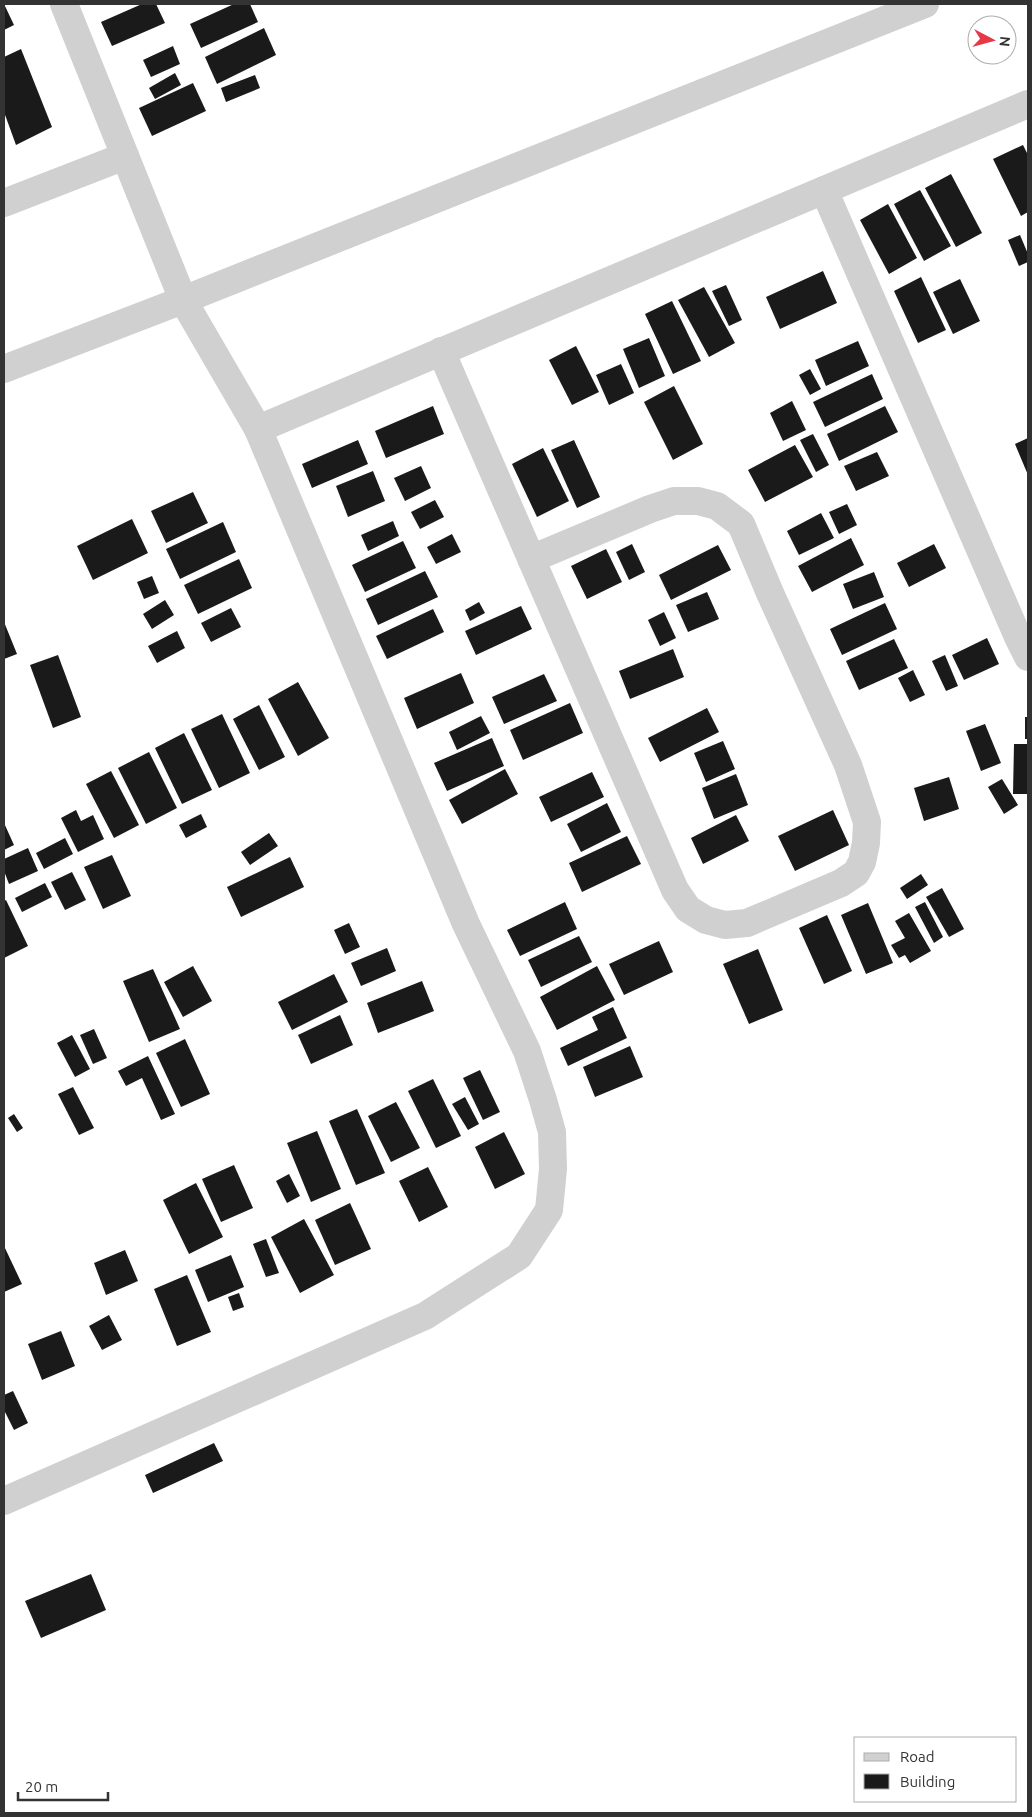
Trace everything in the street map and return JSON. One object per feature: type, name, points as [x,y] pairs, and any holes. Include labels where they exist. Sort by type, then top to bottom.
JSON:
[{"type":"street","points":[[4,1501],[425,1316],[519,1256],[549,1210],[553,1169],[552,1132],[527,1052],[466,924],[258,429],[183,300],[64,4]]},
{"type":"street","points":[[4,369],[183,300],[925,4]]},
{"type":"street","points":[[258,429],[1028,104]]},
{"type":"street","points":[[4,204],[125,156]]},
{"type":"street","points":[[824,190],[1028,657]]},
{"type":"street","points":[[441,351],[675,890],[688,909],[706,920],[725,925],[746,923],[841,883],[856,873],[862,862],[866,843],[867,822],[848,765],[741,524],[718,506],[698,501],[674,501],[650,508],[531,558]]},
{"type":"building","points":[[4,4],[14,25],[4,30]]},
{"type":"building","points":[[142,4],[156,4],[165,23],[112,46],[101,22]]},
{"type":"building","points":[[234,4],[250,4],[258,22],[201,48],[190,24]]},
{"type":"building","points":[[264,28],[276,55],[217,84],[205,57]]},
{"type":"building","points":[[173,46],[180,64],[151,77],[143,60]]},
{"type":"building","points":[[21,49],[52,127],[16,145],[4,112],[4,57]]},
{"type":"building","points":[[175,73],[181,85],[155,99],[149,88]]},
{"type":"building","points":[[255,75],[260,88],[226,102],[221,88]]},
{"type":"building","points":[[193,83],[206,111],[152,136],[139,108]]},
{"type":"building","points":[[1023,145],[1028,155],[1028,212],[1021,216],[993,159]]},
{"type":"building","points":[[951,174],[982,233],[956,247],[925,188]]},
{"type":"building","points":[[920,190],[951,246],[924,261],[894,204]]},
{"type":"building","points":[[888,204],[917,258],[889,274],[860,220]]},
{"type":"building","points":[[1020,235],[1028,254],[1028,262],[1019,266],[1008,240]]},
{"type":"building","points":[[823,271],[837,303],[780,329],[766,297]]},
{"type":"building","points":[[921,277],[946,330],[918,343],[894,291]]},
{"type":"building","points":[[960,279],[980,321],[953,334],[933,292]]},
{"type":"building","points":[[726,285],[742,320],[729,326],[712,291]]},
{"type":"building","points":[[704,287],[735,343],[709,357],[678,300]]},
{"type":"building","points":[[672,301],[701,361],[673,374],[645,314]]},
{"type":"building","points":[[649,338],[665,376],[639,388],[623,349]]},
{"type":"building","points":[[858,341],[869,366],[826,386],[815,360]]},
{"type":"building","points":[[576,346],[599,392],[572,405],[549,360]]},
{"type":"building","points":[[621,364],[634,393],[609,405],[596,375]]},
{"type":"building","points":[[810,369],[821,389],[810,395],[799,375]]},
{"type":"building","points":[[872,374],[883,399],[825,427],[813,402]]},
{"type":"building","points":[[674,386],[703,444],[673,460],[644,402]]},
{"type":"building","points":[[792,401],[806,430],[783,441],[770,413]]},
{"type":"building","points":[[433,406],[444,434],[386,458],[375,431]]},
{"type":"building","points":[[885,406],[898,432],[839,461],[827,434]]},
{"type":"building","points":[[813,434],[829,465],[816,472],[800,440]]},
{"type":"building","points":[[1028,438],[1028,475],[1015,444]]},
{"type":"building","points":[[358,440],[368,464],[312,488],[302,464]]},
{"type":"building","points":[[574,440],[600,497],[577,508],[551,450]]},
{"type":"building","points":[[795,445],[813,477],[765,502],[748,470]]},
{"type":"building","points":[[543,448],[569,501],[537,517],[512,464]]},
{"type":"building","points":[[877,452],[889,476],[856,491],[844,466]]},
{"type":"building","points":[[421,466],[431,488],[405,501],[394,478]]},
{"type":"building","points":[[373,471],[385,501],[348,517],[336,486]]},
{"type":"building","points":[[193,492],[208,523],[166,543],[151,511]]},
{"type":"building","points":[[435,500],[444,517],[420,529],[411,512]]},
{"type":"building","points":[[847,504],[857,525],[839,534],[829,512]]},
{"type":"building","points":[[821,513],[834,538],[799,555],[787,531]]},
{"type":"building","points":[[132,519],[148,553],[93,580],[77,546]]},
{"type":"building","points":[[393,521],[399,536],[368,551],[361,535]]},
{"type":"building","points":[[223,522],[236,552],[180,579],[166,549]]},
{"type":"building","points":[[452,534],[461,552],[436,564],[427,547]]},
{"type":"building","points":[[851,538],[864,565],[812,592],[798,566]]},
{"type":"building","points":[[403,541],[416,568],[365,592],[352,565]]},
{"type":"building","points":[[632,544],[645,572],[629,580],[616,552]]},
{"type":"building","points":[[934,544],[946,568],[909,587],[897,563]]},
{"type":"building","points":[[718,545],[731,570],[671,600],[659,575]]},
{"type":"building","points":[[606,549],[622,582],[587,599],[571,566]]},
{"type":"building","points":[[239,559],[252,588],[198,614],[184,585]]},
{"type":"building","points":[[425,571],[438,597],[378,625],[366,599]]},
{"type":"building","points":[[874,572],[884,597],[853,609],[843,584]]},
{"type":"building","points":[[152,576],[159,593],[144,599],[137,582]]},
{"type":"building","points":[[707,592],[719,619],[688,632],[676,605]]},
{"type":"building","points":[[165,600],[174,615],[152,629],[143,614]]},
{"type":"building","points":[[479,602],[485,613],[470,621],[465,610]]},
{"type":"building","points":[[885,603],[897,629],[842,655],[830,629]]},
{"type":"building","points":[[521,606],[532,629],[476,655],[465,631]]},
{"type":"building","points":[[231,608],[241,627],[211,642],[201,623]]},
{"type":"building","points":[[433,609],[444,632],[387,659],[376,636]]},
{"type":"building","points":[[664,612],[676,638],[660,646],[648,620]]},
{"type":"building","points":[[4,622],[17,654],[4,659]]},
{"type":"building","points":[[177,631],[185,648],[157,663],[148,646]]},
{"type":"building","points":[[987,638],[999,664],[964,680],[952,655]]},
{"type":"building","points":[[894,639],[908,668],[859,690],[846,661]]},
{"type":"building","points":[[673,649],[684,677],[630,699],[619,671]]},
{"type":"building","points":[[58,655],[81,717],[53,728],[30,665]]},
{"type":"building","points":[[945,655],[958,686],[946,691],[932,661]]},
{"type":"building","points":[[913,670],[925,695],[910,702],[898,678]]},
{"type":"building","points":[[461,673],[474,703],[417,729],[404,698]]},
{"type":"building","points":[[544,674],[557,701],[504,724],[492,697]]},
{"type":"building","points":[[298,682],[329,738],[298,756],[268,699]]},
{"type":"building","points":[[570,703],[583,733],[523,760],[510,730]]},
{"type":"building","points":[[259,705],[285,757],[259,770],[233,719]]},
{"type":"building","points":[[707,708],[719,732],[660,762],[648,738]]},
{"type":"building","points":[[222,714],[250,773],[219,788],[191,729]]},
{"type":"building","points":[[481,716],[490,733],[457,750],[449,732]]},
{"type":"building","points":[[1025,717],[1028,717],[1028,739],[1025,739]]},
{"type":"building","points":[[985,724],[1001,763],[981,771],[966,731]]},
{"type":"building","points":[[184,733],[212,790],[182,804],[155,748]]},
{"type":"building","points":[[492,738],[504,766],[447,791],[434,763]]},
{"type":"building","points":[[723,741],[735,769],[706,782],[694,753]]},
{"type":"building","points":[[1014,744],[1028,744],[1028,794],[1013,794]]},
{"type":"building","points":[[149,752],[177,808],[146,824],[118,768]]},
{"type":"building","points":[[505,769],[518,794],[462,824],[449,800]]},
{"type":"building","points":[[111,771],[139,825],[114,838],[86,784]]},
{"type":"building","points":[[592,772],[604,797],[551,822],[539,797]]},
{"type":"building","points":[[736,774],[748,805],[714,819],[702,788]]},
{"type":"building","points":[[949,777],[959,809],[924,821],[914,788]]},
{"type":"building","points":[[1002,779],[1018,805],[1004,814],[988,787]]},
{"type":"building","points":[[607,803],[621,832],[581,852],[567,824]]},
{"type":"building","points":[[76,810],[81,821],[93,815],[104,839],[78,852],[61,818]]},
{"type":"building","points":[[833,810],[849,845],[795,871],[778,836]]},
{"type":"building","points":[[201,814],[207,827],[186,838],[179,825]]},
{"type":"building","points":[[736,815],[749,841],[703,864],[691,838]]},
{"type":"building","points":[[4,823],[14,845],[4,850]]},
{"type":"building","points":[[269,833],[278,846],[250,865],[241,852]]},
{"type":"building","points":[[627,836],[641,864],[582,892],[569,863]]},
{"type":"building","points":[[65,838],[73,854],[44,869],[36,853]]},
{"type":"building","points":[[28,848],[38,871],[9,884],[4,871],[4,859]]},
{"type":"building","points":[[112,855],[131,896],[103,909],[84,867]]},
{"type":"building","points":[[290,857],[304,887],[241,917],[227,887]]},
{"type":"building","points":[[72,872],[86,900],[65,910],[51,882]]},
{"type":"building","points":[[921,874],[928,885],[907,899],[900,888]]},
{"type":"building","points":[[45,883],[52,897],[22,912],[15,898]]},
{"type":"building","points":[[942,888],[964,929],[949,937],[926,897]]},
{"type":"building","points":[[6,900],[28,946],[4,958],[4,901]]},
{"type":"building","points":[[565,902],[577,929],[520,956],[507,930]]},
{"type":"building","points":[[925,902],[943,937],[934,943],[915,907]]},
{"type":"building","points":[[868,903],[893,963],[866,974],[841,915]]},
{"type":"building","points":[[909,913],[931,951],[910,963],[905,955],[899,958],[891,945],[905,938],[895,921]]},
{"type":"building","points":[[827,915],[852,971],[824,984],[799,928]]},
{"type":"building","points":[[349,923],[360,947],[345,954],[334,930]]},
{"type":"building","points":[[579,936],[592,962],[541,987],[528,960]]},
{"type":"building","points":[[659,941],[673,972],[624,995],[609,964]]},
{"type":"building","points":[[387,948],[396,971],[361,986],[351,963]]},
{"type":"building","points":[[758,949],[783,1010],[749,1024],[723,964]]},
{"type":"building","points":[[193,966],[212,1001],[183,1017],[164,982]]},
{"type":"building","points":[[597,966],[615,1000],[557,1030],[540,997]]},
{"type":"building","points":[[153,969],[180,1029],[149,1042],[123,981]]},
{"type":"building","points":[[334,974],[348,1002],[292,1030],[278,1002]]},
{"type":"building","points":[[422,981],[434,1011],[378,1033],[367,1003]]},
{"type":"building","points":[[613,1007],[627,1038],[568,1066],[560,1048],[598,1030],[592,1017]]},
{"type":"building","points":[[340,1015],[353,1045],[311,1064],[298,1035]]},
{"type":"building","points":[[94,1029],[107,1058],[93,1064],[80,1035]]},
{"type":"building","points":[[72,1035],[90,1069],[75,1077],[57,1043]]},
{"type":"building","points":[[185,1039],[210,1094],[181,1107],[156,1053]]},
{"type":"building","points":[[630,1046],[643,1077],[595,1097],[583,1067]]},
{"type":"building","points":[[148,1056],[175,1114],[161,1120],[142,1078],[126,1086],[118,1071]]},
{"type":"building","points":[[480,1070],[500,1112],[483,1120],[463,1078]]},
{"type":"building","points":[[433,1079],[461,1136],[436,1148],[408,1091]]},
{"type":"building","points":[[73,1087],[94,1128],[79,1135],[58,1094]]},
{"type":"building","points":[[465,1097],[479,1124],[468,1130],[452,1104]]},
{"type":"building","points":[[396,1102],[420,1148],[391,1162],[368,1116]]},
{"type":"building","points":[[357,1109],[385,1173],[356,1185],[329,1121]]},
{"type":"building","points":[[14,1114],[23,1128],[17,1132],[8,1118]]},
{"type":"building","points":[[317,1131],[341,1189],[311,1202],[287,1143]]},
{"type":"building","points":[[504,1132],[525,1174],[495,1189],[475,1147]]},
{"type":"building","points":[[234,1165],[253,1208],[221,1222],[202,1179]]},
{"type":"building","points":[[428,1167],[448,1207],[419,1222],[399,1181]]},
{"type":"building","points":[[289,1174],[300,1196],[287,1203],[276,1181]]},
{"type":"building","points":[[196,1183],[223,1237],[189,1254],[163,1200]]},
{"type":"building","points":[[350,1203],[371,1249],[335,1265],[315,1220]]},
{"type":"building","points":[[304,1219],[334,1275],[300,1293],[271,1237]]},
{"type":"building","points":[[266,1239],[279,1273],[266,1277],[253,1244]]},
{"type":"building","points":[[4,1246],[22,1284],[4,1292]]},
{"type":"building","points":[[125,1250],[138,1281],[106,1295],[94,1263]]},
{"type":"building","points":[[231,1255],[244,1287],[208,1302],[195,1270]]},
{"type":"building","points":[[187,1275],[211,1332],[177,1346],[154,1289]]},
{"type":"building","points":[[239,1293],[244,1307],[233,1311],[228,1297]]},
{"type":"building","points":[[109,1315],[122,1340],[102,1350],[89,1326]]},
{"type":"building","points":[[61,1331],[75,1366],[42,1380],[28,1344]]},
{"type":"building","points":[[13,1391],[28,1423],[14,1430],[4,1410],[4,1395]]},
{"type":"building","points":[[214,1443],[223,1461],[153,1493],[145,1475]]},
{"type":"building","points":[[91,1574],[106,1610],[41,1638],[25,1601]]}]
